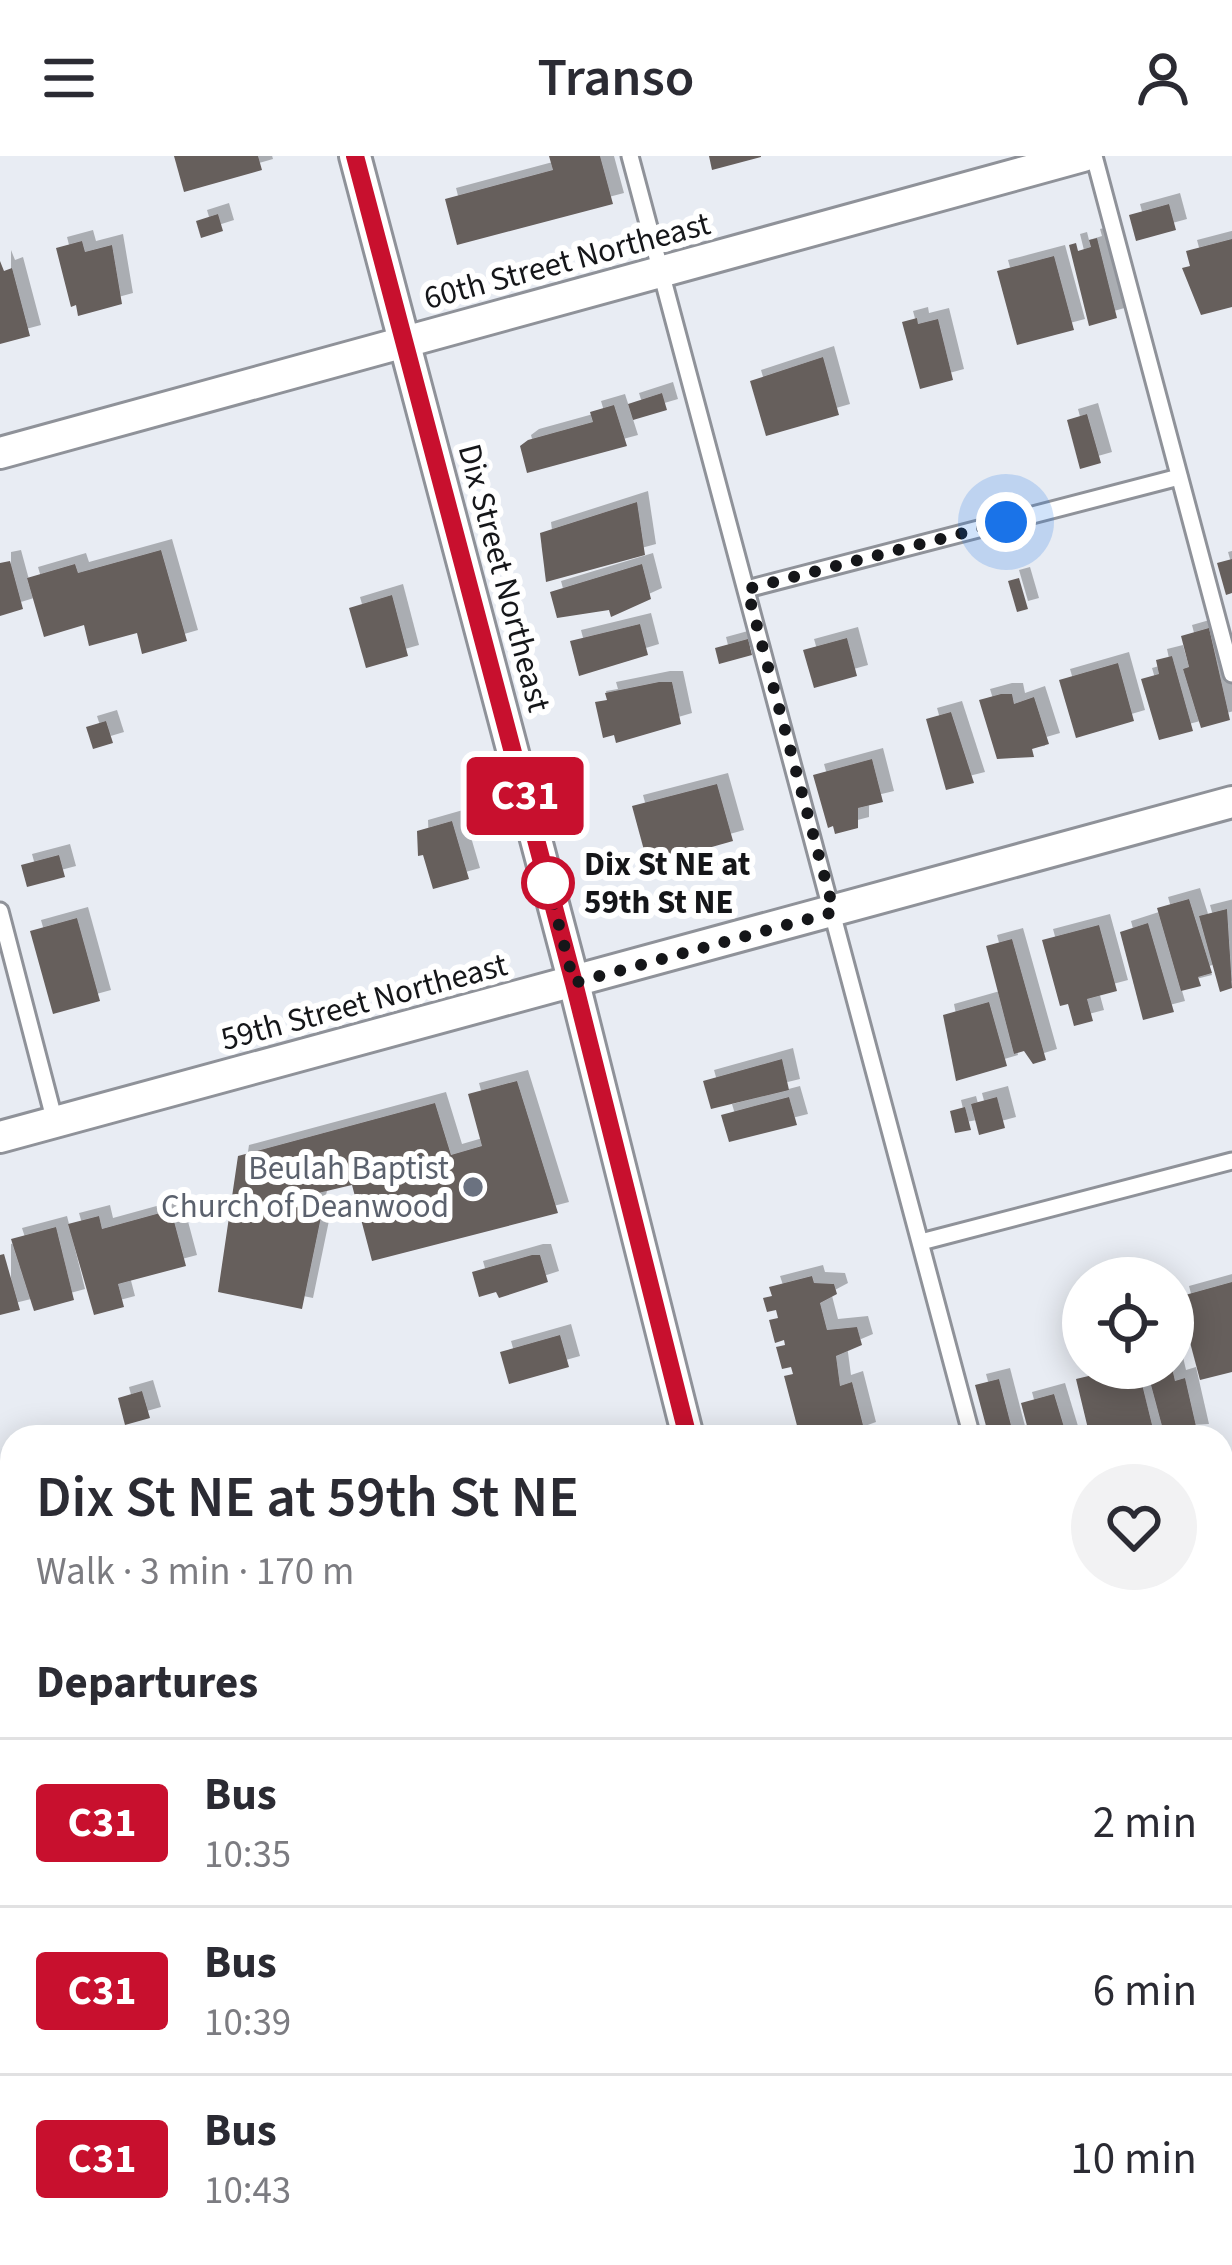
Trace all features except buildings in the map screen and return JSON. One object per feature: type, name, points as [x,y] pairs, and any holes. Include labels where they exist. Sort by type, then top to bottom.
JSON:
[{"type":"street","name":"Dix Street Northeast","points":[[355,156],[574,983],[685,1425]]},
{"type":"street","name":"60th Street Northeast","points":[[0,453],[1083,156]]},
{"type":"street","name":"59th Street Northeast","points":[[0,1137],[1232,802]]},
{"type":"lane","points":[[630,156],[969,1425]]},
{"type":"lane","points":[[1094,156],[1232,674]]},
{"type":"lane","points":[[747,589],[1180,477]]},
{"type":"lane","points":[[0,911],[55,1122]]},
{"type":"lane","points":[[921,1242],[1232,1161]]},
{"type":"bus line","name":"C31","points":[[355,156],[574,983],[685,1425]]},
{"type":"place","name":"Dix St NE at 59th St NE","points":[[548,883]]},
{"type":"place","name":"Beulah Baptist Church of Deanwood","points":[[473,1187]]},
{"type":"route","points":[[548,883],[574,983],[834,912],[747,589],[1006,522]]}]
